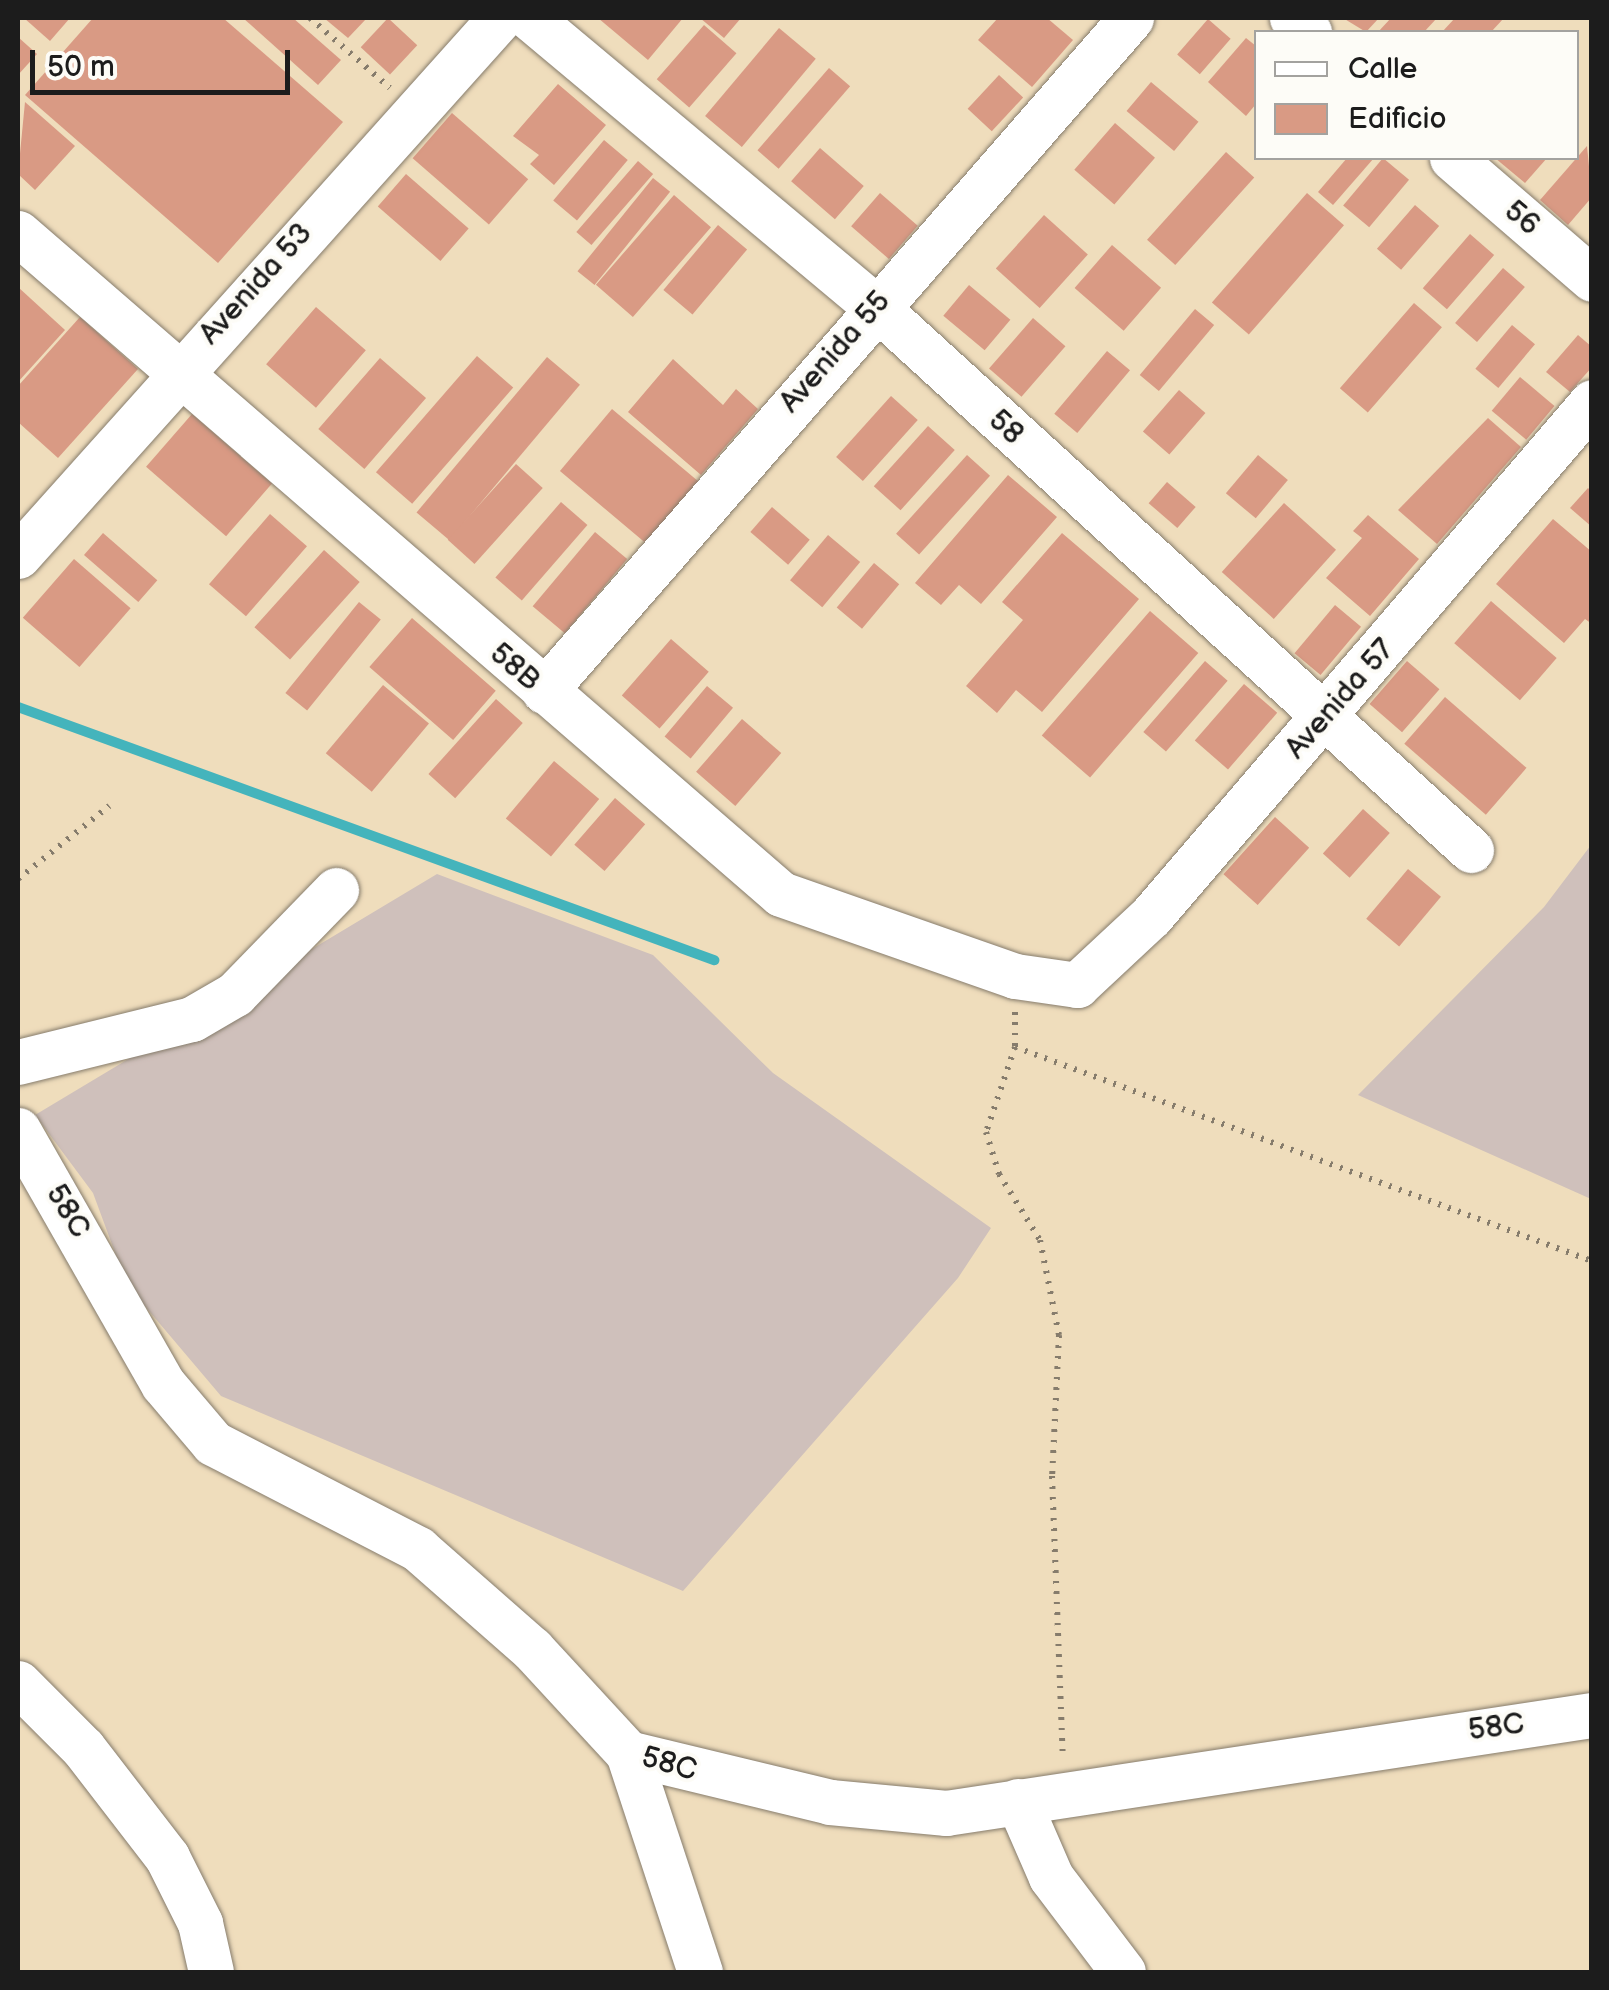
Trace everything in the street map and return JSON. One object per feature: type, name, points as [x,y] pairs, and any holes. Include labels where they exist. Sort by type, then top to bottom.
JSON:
[{"type":"street","name":"Avenida 53","points":[[18,556],[175,373],[500,18]]},
{"type":"street","name":"58","points":[[530,18],[874,306],[1471,850]]},
{"type":"street","name":"Avenida 55","points":[[544,692],[874,306],[1131,18]]},
{"type":"street","name":"56","points":[[1454,160],[1592,279]]},
{"type":"street","name":"58B","points":[[18,233],[175,373],[782,894],[1015,976],[1078,985]]},
{"type":"street","name":"Avenida 57","points":[[1078,985],[1324,719],[1592,402]]},
{"type":"street","points":[[18,1062],[192,1019],[235,994],[336,890]]},
{"type":"street","name":"58C","points":[[18,1130],[163,1384],[213,1443],[418,1549],[532,1648],[628,1753],[830,1802],[946,1814],[1592,1715]]},
{"type":"street","points":[[18,1683],[83,1748],[167,1858],[200,1923],[211,1972]]},
{"type":"street","points":[[628,1753],[679,1927],[700,1972]]},
{"type":"street","points":[[1018,1801],[1051,1877],[1123,1972]]},
{"type":"path","points":[[310,18],[414,109]]},
{"type":"path","points":[[18,879],[110,806]]},
{"type":"path","points":[[1015,976],[1015,1047],[986,1132],[999,1174],[1040,1240],[1045,1302],[1059,1335],[1052,1476],[1064,1794]]},
{"type":"path","points":[[1015,1047],[1592,1261]]},
{"type":"shaded area","points":[[1591,845],[1591,1199],[1358,1095],[1544,907]]},
{"type":"shaded area","points":[[437,874],[653,955],[773,1073],[991,1228],[958,1278],[683,1591],[221,1396],[127,1285],[93,1193],[35,1115]]},
{"type":"building","points":[[24,18],[70,18],[50,41]]},
{"type":"building","points":[[93,18],[223,18],[343,122],[218,263],[25,95]]},
{"type":"building","points":[[243,18],[293,18],[341,60],[318,85]]},
{"type":"building","points":[[324,18],[367,18],[348,38]]},
{"type":"building","points":[[388,18],[417,45],[390,75],[361,47]]},
{"type":"building","points":[[598,18],[683,18],[648,60]]},
{"type":"building","points":[[700,18],[741,18],[724,38]]},
{"type":"building","points":[[998,18],[1047,18],[1073,40],[1032,87],[978,40]]},
{"type":"building","points":[[1343,18],[1379,18],[1368,30]]},
{"type":"building","points":[[1391,18],[1437,18],[1426,30],[1380,30]]},
{"type":"building","points":[[1455,18],[1504,18],[1493,30],[1444,30]]},
{"type":"building","points":[[1208,19],[1231,39],[1200,74],[1177,54]]},
{"type":"building","points":[[704,25],[736,53],[689,108],[657,79]]},
{"type":"building","points":[[779,28],[816,59],[742,147],[705,116]]},
{"type":"building","points":[[18,37],[37,54],[18,75]]},
{"type":"building","points":[[1246,38],[1254,44],[1254,106],[1246,116],[1208,82]]},
{"type":"building","points":[[829,68],[850,86],[779,169],[757,150]]},
{"type":"building","points":[[999,75],[1023,98],[992,131],[968,109]]},
{"type":"building","points":[[1151,82],[1198,122],[1174,151],[1127,111]]},
{"type":"building","points":[[558,84],[606,125],[554,185],[530,164],[539,155],[513,136]]},
{"type":"building","points":[[25,102],[75,146],[35,190],[18,174]]},
{"type":"building","points":[[452,113],[528,179],[489,225],[413,158]]},
{"type":"building","points":[[1115,123],[1155,158],[1114,205],[1074,170]]},
{"type":"building","points":[[604,140],[628,160],[577,220],[553,201]]},
{"type":"building","points":[[1587,146],[1592,197],[1568,225],[1540,200],[1579,160]]},
{"type":"building","points":[[820,148],[864,186],[835,219],[791,181]]},
{"type":"building","points":[[1226,152],[1254,177],[1175,265],[1147,240]]},
{"type":"building","points":[[1345,160],[1372,160],[1333,205],[1318,192]]},
{"type":"building","points":[[1385,160],[1409,180],[1369,227],[1343,205]]},
{"type":"building","points":[[1497,160],[1545,160],[1525,183]]},
{"type":"building","points":[[638,161],[653,174],[591,245],[576,232]]},
{"type":"building","points":[[406,174],[469,228],[440,261],[378,206]]},
{"type":"building","points":[[653,178],[670,192],[595,285],[577,271]]},
{"type":"building","points":[[880,193],[918,226],[889,259],[851,226]]},
{"type":"building","points":[[1307,193],[1344,225],[1249,335],[1212,302]]},
{"type":"building","points":[[674,195],[711,227],[633,317],[596,285]]},
{"type":"building","points":[[1415,205],[1439,226],[1401,270],[1377,249]]},
{"type":"building","points":[[1044,215],[1088,254],[1040,308],[996,269]]},
{"type":"building","points":[[718,225],[747,249],[692,315],[663,290]]},
{"type":"building","points":[[1470,234],[1494,255],[1447,309],[1423,288]]},
{"type":"building","points":[[1112,245],[1161,288],[1124,331],[1075,288]]},
{"type":"building","points":[[1503,268],[1525,287],[1477,342],[1455,323]]},
{"type":"building","points":[[969,285],[1010,320],[985,350],[943,316]]},
{"type":"building","points":[[18,287],[65,330],[18,382]]},
{"type":"building","points":[[1414,303],[1442,327],[1368,413],[1340,388]]},
{"type":"building","points":[[316,307],[366,350],[316,408],[266,364]]},
{"type":"building","points":[[1195,309],[1214,325],[1159,391],[1140,375]]},
{"type":"building","points":[[80,317],[138,369],[58,458],[18,422],[18,386]]},
{"type":"building","points":[[1033,318],[1065,346],[1021,397],[989,369]]},
{"type":"building","points":[[1512,325],[1535,344],[1498,388],[1475,369]]},
{"type":"building","points":[[1578,335],[1592,347],[1592,367],[1570,392],[1546,372]]},
{"type":"building","points":[[1107,351],[1130,370],[1077,433],[1054,414]]},
{"type":"building","points":[[477,356],[513,387],[412,504],[376,472]]},
{"type":"building","points":[[547,357],[580,385],[449,540],[417,513]]},
{"type":"building","points":[[380,358],[426,398],[364,469],[318,429]]},
{"type":"building","points":[[673,359],[723,405],[736,389],[758,409],[701,475],[628,412]]},
{"type":"building","points":[[1520,377],[1554,406],[1526,440],[1492,411]]},
{"type":"building","points":[[1179,390],[1205,413],[1169,454],[1143,432]]},
{"type":"building","points":[[891,396],[918,420],[863,481],[836,457]]},
{"type":"building","points":[[612,409],[702,485],[650,547],[560,471]]},
{"type":"building","points":[[192,414],[272,484],[226,536],[146,467]]},
{"type":"building","points":[[1488,418],[1521,447],[1437,544],[1398,510]]},
{"type":"building","points":[[928,426],[955,450],[901,510],[874,486]]},
{"type":"building","points":[[967,455],[990,476],[919,555],[896,534]]},
{"type":"building","points":[[1258,455],[1288,480],[1256,518],[1226,493]]},
{"type":"building","points":[[516,464],[543,488],[475,564],[448,540]]},
{"type":"building","points":[[1008,475],[1057,517],[981,604],[959,585],[941,605],[915,583]]},
{"type":"building","points":[[1167,482],[1196,507],[1177,528],[1149,503]]},
{"type":"building","points":[[1588,488],[1592,492],[1592,527],[1570,508]]},
{"type":"building","points":[[561,502],[587,525],[522,600],[495,577]]},
{"type":"building","points":[[1284,503],[1336,550],[1274,619],[1222,572]]},
{"type":"building","points":[[772,507],[810,540],[788,565],[750,532]]},
{"type":"building","points":[[270,514],[307,546],[246,616],[209,584]]},
{"type":"building","points":[[1368,515],[1419,559],[1370,616],[1326,578],[1362,538],[1353,531]]},
{"type":"building","points":[[1553,519],[1592,552],[1592,624],[1585,619],[1564,643],[1496,584]]},
{"type":"building","points":[[595,532],[627,559],[565,633],[533,606]]},
{"type":"building","points":[[103,533],[157,580],[138,602],[84,555]]},
{"type":"building","points":[[1062,533],[1139,599],[1042,712],[1016,690],[997,713],[966,686],[1023,620],[1002,602]]},
{"type":"building","points":[[828,535],[860,562],[822,607],[790,580]]},
{"type":"building","points":[[324,550],[360,582],[290,659],[254,627]]},
{"type":"building","points":[[74,559],[131,608],[79,667],[23,618]]},
{"type":"building","points":[[874,563],[899,584],[862,629],[837,607]]},
{"type":"building","points":[[1491,601],[1557,658],[1520,700],[1454,643]]},
{"type":"building","points":[[359,602],[381,620],[307,711],[285,693]]},
{"type":"building","points":[[1335,605],[1361,627],[1321,675],[1295,653]]},
{"type":"building","points":[[1150,611],[1198,653],[1090,778],[1042,736]]},
{"type":"building","points":[[412,618],[496,691],[453,740],[369,667]]},
{"type":"building","points":[[671,639],[709,672],[660,728],[622,696]]},
{"type":"building","points":[[1205,661],[1228,681],[1166,752],[1143,732]]},
{"type":"building","points":[[1407,661],[1439,689],[1402,732],[1370,704]]},
{"type":"building","points":[[1244,684],[1277,713],[1228,769],[1195,741]]},
{"type":"building","points":[[383,685],[429,724],[372,792],[326,753]]},
{"type":"building","points":[[707,686],[733,708],[691,758],[665,737]]},
{"type":"building","points":[[1445,697],[1527,768],[1486,815],[1404,744]]},
{"type":"building","points":[[496,699],[523,723],[455,798],[428,774]]},
{"type":"building","points":[[742,719],[781,753],[735,806],[696,772]]},
{"type":"building","points":[[554,761],[599,799],[551,856],[506,818]]},
{"type":"building","points":[[615,798],[645,824],[605,871],[574,845]]},
{"type":"building","points":[[1363,809],[1390,833],[1350,878],[1323,854]]},
{"type":"building","points":[[1275,817],[1309,848],[1258,905],[1223,874]]},
{"type":"building","points":[[1408,869],[1441,897],[1399,946],[1366,919]]},
{"type":"waterway","points":[[18,707],[714,960]]}]
